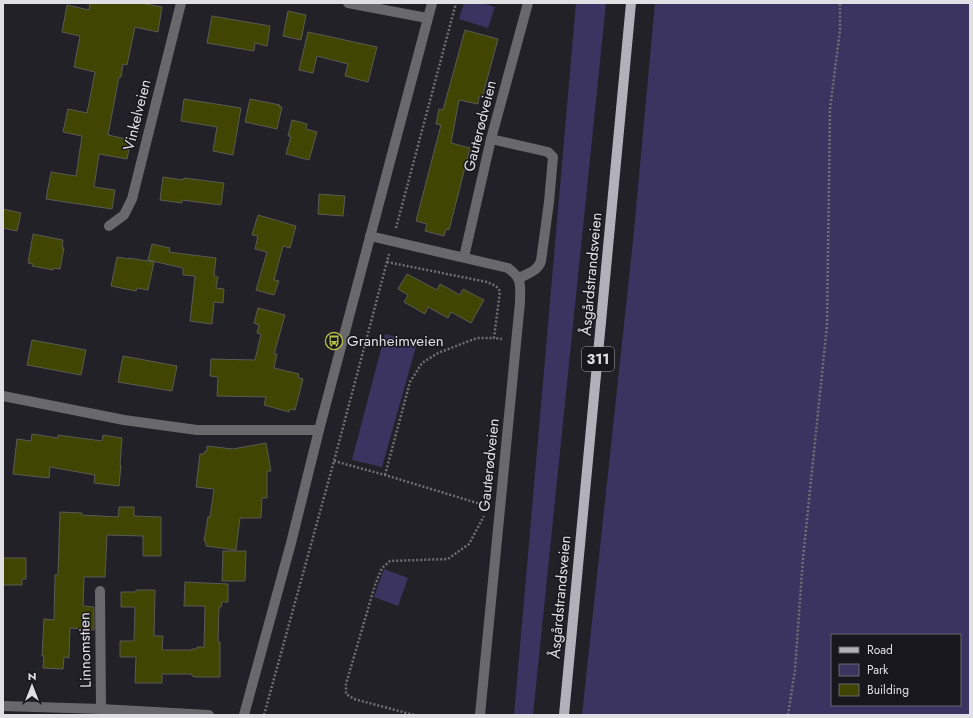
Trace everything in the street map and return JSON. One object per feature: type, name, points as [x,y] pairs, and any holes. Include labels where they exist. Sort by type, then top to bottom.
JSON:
[{"type":"main road","name":"Åsgårdstrandsveien","points":[[564,715],[631,3]]},
{"type":"street","name":"Vinkelveien","points":[[109,226],[124,215],[132,200],[181,3]]},
{"type":"street","points":[[348,3],[428,18]]},
{"type":"street","points":[[244,715],[291,543],[319,430],[432,3]]},
{"type":"street","name":"Gauterødveien","points":[[464,257],[492,139],[528,3]]},
{"type":"street","points":[[370,236],[508,268],[519,278],[535,270],[541,261],[549,202],[553,156],[548,152],[492,139]]},
{"type":"street","name":"Gauterødveien","points":[[480,715],[520,302],[519,278]]},
{"type":"street","points":[[3,396],[124,420],[196,430],[319,430]]},
{"type":"street","name":"Linnomstien","points":[[100,591],[101,709]]},
{"type":"street","name":"Linnomstien","points":[[3,706],[101,709],[209,715]]},
{"type":"path","points":[[264,715],[334,461],[456,3]]},
{"type":"path","points":[[788,715],[795,670],[803,558],[827,325],[830,109],[840,30],[840,3]]},
{"type":"path","points":[[386,262],[487,282],[496,286],[500,291],[494,338]]},
{"type":"path","points":[[385,474],[410,382],[422,363],[438,352],[477,338],[494,338],[516,341]]},
{"type":"path","points":[[334,461],[385,474],[489,506],[470,544],[448,559],[390,561],[382,568],[375,585],[346,684],[346,694],[354,699],[414,715]]},
{"type":"green space","points":[[464,3],[481,3],[495,7],[488,28],[459,19]]},
{"type":"green space","points":[[576,3],[606,3],[533,715],[514,715]]},
{"type":"green space","points":[[655,3],[970,3],[970,715],[582,715],[633,241]]},
{"type":"green space","points":[[385,334],[417,343],[382,467],[352,460]]},
{"type":"green space","points":[[384,569],[408,578],[398,606],[374,597]]},
{"type":"building","points":[[90,3],[141,3],[162,7],[158,32],[135,27],[127,65],[123,64],[121,77],[119,77],[108,135],[131,140],[127,159],[99,154],[94,187],[115,190],[112,209],[46,199],[51,172],[76,176],[82,136],[63,132],[68,109],[87,113],[95,72],[74,67],[80,36],[62,32],[67,5],[89,10]]},
{"type":"building","points":[[288,11],[306,15],[301,40],[283,36]]},
{"type":"building","points":[[212,16],[270,26],[267,46],[255,43],[254,51],[207,43]]},
{"type":"building","points":[[465,30],[498,39],[482,98],[479,97],[478,104],[459,100],[451,143],[470,148],[449,230],[446,229],[444,236],[425,231],[427,224],[416,221],[441,125],[436,124],[439,109],[443,110]]},
{"type":"building","points":[[308,32],[377,47],[368,82],[345,76],[348,64],[317,56],[313,73],[299,70]]},
{"type":"building","points":[[184,99],[241,108],[233,155],[213,151],[217,127],[181,121]]},
{"type":"building","points":[[250,99],[280,105],[279,107],[282,107],[277,129],[245,122]]},
{"type":"building","points":[[292,120],[307,124],[306,129],[317,132],[309,160],[286,154],[291,136],[288,136]]},
{"type":"building","points":[[163,177],[224,183],[221,205],[182,200],[182,203],[160,200]]},
{"type":"building","points":[[319,194],[345,196],[343,216],[318,214]]},
{"type":"building","points":[[3,209],[21,213],[17,231],[3,228]]},
{"type":"building","points":[[258,215],[296,226],[290,248],[283,246],[274,280],[279,281],[274,295],[256,290],[267,252],[255,249],[258,236],[252,235]]},
{"type":"building","points":[[33,234],[63,240],[62,248],[64,248],[60,269],[54,268],[53,270],[32,266],[33,264],[28,263]]},
{"type":"building","points":[[152,244],[170,248],[169,252],[216,258],[214,276],[218,277],[216,288],[224,289],[223,303],[214,302],[212,324],[190,321],[195,276],[183,275],[183,268],[148,260]]},
{"type":"building","points":[[117,257],[154,262],[148,290],[137,288],[136,291],[111,286]]},
{"type":"building","points":[[407,274],[437,290],[440,284],[460,295],[463,289],[484,300],[471,323],[451,312],[448,318],[428,307],[425,314],[404,302],[408,295],[398,289]]},
{"type":"building","points":[[258,308],[285,315],[274,354],[277,354],[274,368],[299,374],[298,377],[303,379],[295,410],[290,409],[289,412],[264,405],[266,397],[217,396],[218,377],[210,376],[211,359],[255,360],[261,334],[257,333],[259,325],[254,323]]},
{"type":"building","points":[[32,340],[86,350],[81,375],[27,365]]},
{"type":"building","points":[[123,356],[177,366],[172,391],[118,382]]},
{"type":"building","points":[[32,434],[58,438],[58,435],[102,441],[103,435],[122,438],[119,486],[94,483],[95,475],[50,467],[49,478],[13,474],[17,439],[31,441]]},
{"type":"building","points":[[266,443],[271,471],[267,471],[267,498],[262,498],[261,518],[240,518],[236,550],[206,546],[206,542],[204,541],[208,517],[210,517],[214,489],[196,487],[200,454],[204,454],[205,451],[207,451],[207,446],[233,449]]},
{"type":"building","points":[[119,507],[134,507],[134,516],[161,517],[161,556],[143,556],[143,536],[107,535],[105,577],[84,577],[83,606],[94,607],[94,630],[70,628],[69,658],[64,657],[63,669],[43,668],[44,656],[42,656],[44,619],[54,620],[55,575],[58,575],[60,512],[118,517]]},
{"type":"building","points":[[223,551],[246,551],[245,581],[222,581]]},
{"type":"building","points":[[3,558],[26,558],[26,579],[22,579],[22,585],[3,585]]},
{"type":"building","points":[[185,582],[228,584],[228,602],[222,602],[221,607],[219,607],[218,642],[220,642],[220,677],[196,677],[192,676],[192,674],[162,674],[162,683],[135,683],[136,657],[120,657],[120,641],[134,641],[135,607],[121,607],[121,592],[155,590],[154,636],[163,636],[162,650],[192,650],[197,649],[197,647],[204,647],[205,606],[184,606]]},
{"type":"place","name":"Granheimveien","points":[[334,341]]}]
